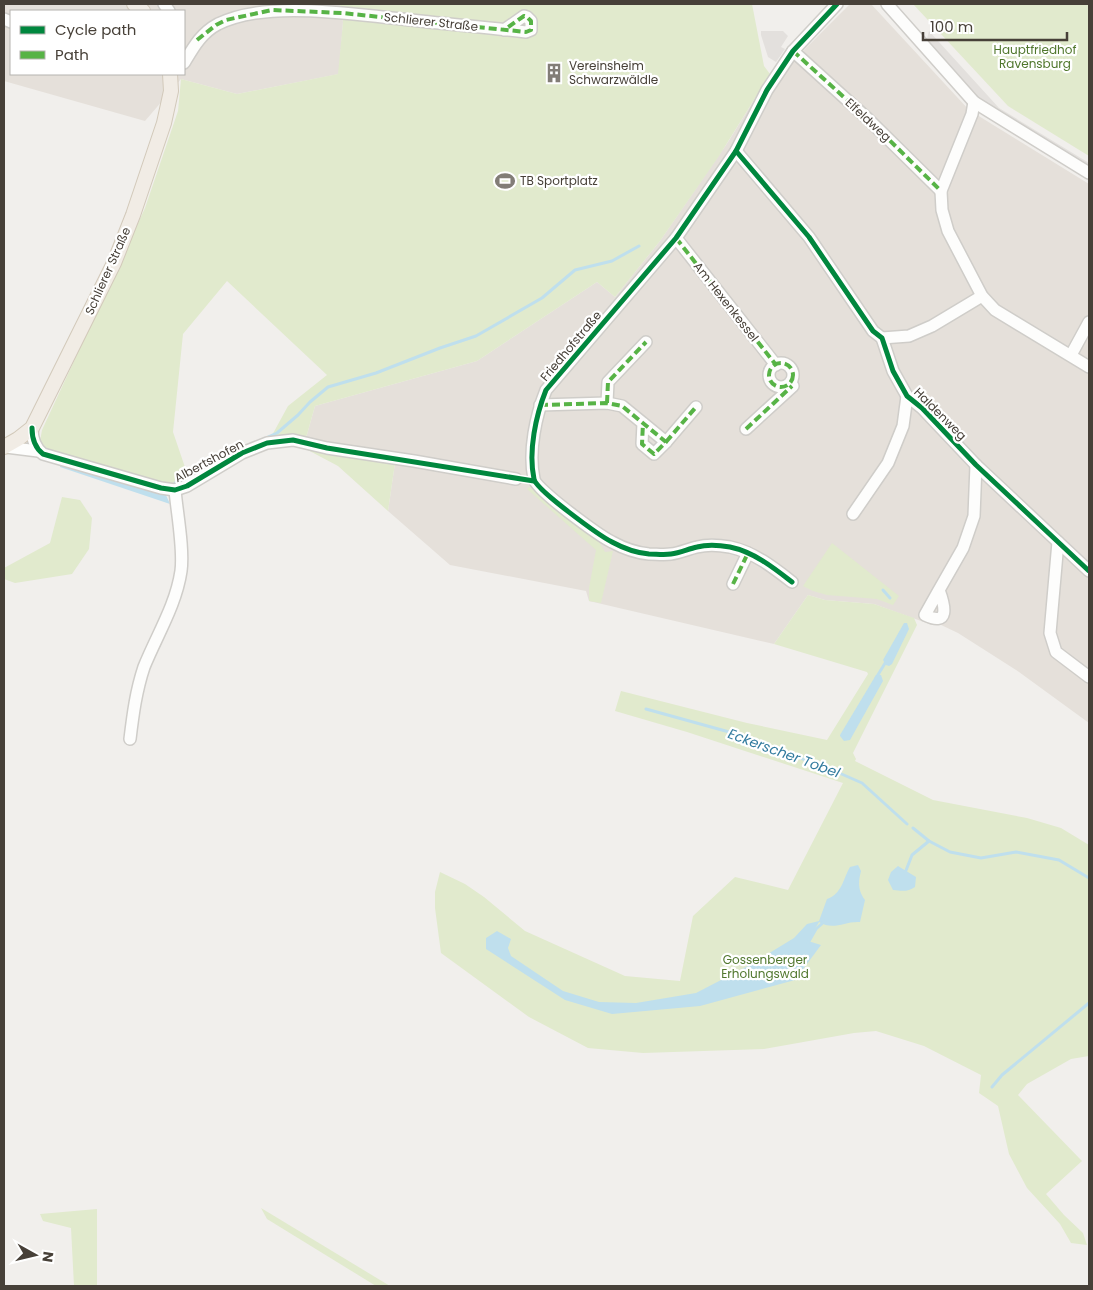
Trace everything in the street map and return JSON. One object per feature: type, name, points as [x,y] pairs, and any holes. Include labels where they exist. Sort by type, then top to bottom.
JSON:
[{"type":"main road","name":"Schlierer Straße","points":[[5,447],[18,440],[32,428],[114,263],[133,215],[164,123],[171,92],[170,75]]},
{"type":"street","name":"Friedhofstraße","points":[[792,582],[766,562],[748,552],[733,547],[714,544],[698,546],[672,554],[646,554],[611,542],[550,498],[540,490],[534,481],[535,428],[540,405],[546,390],[676,238],[736,150],[767,90],[793,51],[837,4]]},
{"type":"street","points":[[888,4],[974,102],[1089,173]]},
{"type":"street","name":"Schlierer Straße","points":[[187,47],[216,25],[244,15],[272,10],[342,13],[504,30]]},
{"type":"street","name":"Elfeldweg","points":[[793,51],[868,119],[941,191]]},
{"type":"street","points":[[974,102],[972,114],[941,191],[942,210],[948,231],[982,296],[995,310],[1089,367]]},
{"type":"street","name":"Haldenweg","points":[[736,150],[809,237],[873,331],[882,338],[893,372],[907,396],[922,408],[976,465],[1089,571]]},
{"type":"street","name":"Am Hexenkessel","points":[[676,238],[776,365],[783,364],[789,367],[792,377]]},
{"type":"street","points":[[882,338],[909,336],[932,326],[982,296]]},
{"type":"street","points":[[1071,355],[1089,322]]},
{"type":"street","points":[[607,403],[608,382],[646,342]]},
{"type":"street","points":[[776,365],[770,370],[769,374],[774,385],[781,388],[785,387],[789,384],[792,377]]},
{"type":"street","points":[[746,429],[794,384],[792,377]]},
{"type":"street","name":"Haldenweg","points":[[853,514],[888,463],[903,426],[907,396]]},
{"type":"street","points":[[540,405],[607,403],[622,406],[666,442]]},
{"type":"street","points":[[643,424],[642,444],[654,454],[696,407]]},
{"type":"street","points":[[32,428],[32,438],[38,451]]},
{"type":"street","name":"Albertshofen","points":[[5,447],[38,451],[161,488],[175,490],[187,486],[242,453],[267,443],[293,440],[327,448],[516,479]]},
{"type":"street","points":[[939,590],[964,548],[974,516],[976,465]]},
{"type":"street","name":"Albertshofen","points":[[130,739],[136,692],[145,666],[174,599],[182,569],[175,490]]},
{"type":"street","points":[[1058,542],[1050,632],[1056,652],[1089,677]]},
{"type":"street","points":[[733,584],[748,552]]},
{"type":"shaded area","points":[[4,4],[340,4],[343,22],[339,74],[237,94],[181,79],[145,121],[4,81]]},
{"type":"shaded area","points":[[850,4],[871,4],[969,110],[1089,184],[1089,723],[1019,672],[958,633],[939,624],[932,625],[874,604],[825,600],[808,595],[774,644],[589,601],[586,591],[450,565],[388,511],[395,463],[306,438],[315,406],[477,361],[597,282],[615,297],[660,241],[728,142],[770,74],[800,54]]},
{"type":"shaded area","points":[[761,31],[783,31],[788,36],[781,47],[785,49],[776,62],[768,57]]},
{"type":"shaded area","points":[[929,31],[999,108],[1089,163],[1089,169],[979,101],[926,42]]},
{"type":"green space","points":[[340,4],[752,4],[764,66],[770,74],[719,156],[660,241],[615,297],[597,282],[477,361],[315,406],[306,438],[270,439],[288,406],[327,375],[227,281],[183,334],[173,432],[189,479],[181,483],[166,485],[49,452],[40,441],[42,430],[145,208],[178,111],[181,79],[237,94],[338,74],[343,22]]},
{"type":"green space","name":"Hauptfriedhof Ravensburg","points":[[913,4],[1089,4],[1089,156],[1008,106]]},
{"type":"green space","points":[[304,448],[395,463],[388,511],[338,466]]},
{"type":"green space","points":[[529,487],[596,537],[605,552],[613,551],[601,603],[589,601],[589,588],[596,550],[527,489]]},
{"type":"green space","points":[[62,497],[80,500],[92,518],[89,549],[72,574],[15,583],[4,579],[4,568],[50,543]]},
{"type":"green space","points":[[832,543],[899,596],[893,605],[877,599],[827,595],[803,586]]},
{"type":"green space","name":"Gossenberger Erholungswald","points":[[808,595],[825,600],[874,604],[914,618],[917,625],[853,753],[855,761],[933,800],[1027,818],[1061,828],[1089,845],[1089,1056],[1071,1059],[1027,1084],[1018,1095],[1082,1161],[1046,1194],[1083,1233],[1087,1245],[1071,1243],[1060,1224],[1027,1188],[1009,1154],[998,1106],[979,1093],[981,1075],[924,1046],[876,1031],[854,1033],[764,1049],[643,1053],[588,1048],[529,1017],[441,953],[435,908],[435,892],[440,872],[465,884],[484,897],[525,931],[625,976],[680,981],[693,916],[735,877],[788,890],[843,783],[687,732],[615,711],[621,691],[747,723],[827,740],[868,674],[867,672],[774,644]]},
{"type":"green space","points":[[261,1208],[390,1286],[376,1286],[267,1219]]},
{"type":"green space","points":[[97,1209],[97,1286],[74,1286],[71,1228],[43,1221],[40,1214]]},
{"type":"water","points":[[61,463],[166,495],[170,504],[60,467]]},
{"type":"water","points":[[904,623],[907,623],[909,629],[892,664],[886,665],[883,660]]},
{"type":"water","points":[[876,675],[881,675],[883,681],[850,740],[844,741],[840,735]]},
{"type":"water","points":[[858,865],[861,871],[860,890],[865,900],[860,922],[829,926],[819,922],[808,941],[821,945],[795,980],[700,1006],[612,1014],[565,1000],[486,949],[486,938],[497,931],[511,939],[508,948],[511,956],[563,991],[599,1002],[636,1003],[696,993],[748,966],[794,938],[807,924],[819,921],[827,899],[836,894],[842,886],[850,867]]},
{"type":"water","points":[[898,866],[916,877],[915,887],[902,891],[893,890],[888,880],[891,872]]},
{"type":"waterway","points":[[268,437],[277,433],[328,387],[376,373],[476,336],[542,298],[575,270],[612,261],[639,246]]},
{"type":"waterway","points":[[175,483],[211,464]]},
{"type":"waterway","points":[[883,590],[890,598]]},
{"type":"waterway","points":[[876,678],[887,660]]},
{"type":"waterway","name":"Eckerscher Tobel","points":[[646,709],[740,735],[862,783],[907,824]]},
{"type":"waterway","name":"Eckerscher Tobel","points":[[913,828],[929,841],[950,852],[981,858],[1016,852],[1059,860],[1089,878]]},
{"type":"waterway","name":"Eckerscher Tobel","points":[[905,873],[912,855],[929,841]]},
{"type":"waterway","name":"Eckerscher Tobel","points":[[808,943],[816,929],[825,921]]},
{"type":"waterway","points":[[992,1087],[1002,1075],[1089,1003]]},
{"type":"marked path","points":[[197,40],[216,25],[226,20],[272,10],[342,13],[526,32],[531,30],[531,21],[524,16],[504,30]]},
{"type":"marked path","points":[[793,51],[868,119],[941,191]]},
{"type":"marked path","points":[[676,238],[776,365]]},
{"type":"marked path","points":[[607,403],[608,382],[646,342]]},
{"type":"marked path","points":[[781,363],[786,364],[792,370],[793,375],[792,380],[786,386],[781,387],[776,386],[770,380],[769,375],[770,370],[776,364],[781,363]]},
{"type":"marked path","points":[[746,429],[792,386]]},
{"type":"marked path","points":[[540,405],[607,403],[622,406],[666,442],[654,454],[642,444],[643,423]]},
{"type":"marked path","points":[[666,442],[696,407]]},
{"type":"marked path","points":[[733,584],[748,553]]},
{"type":"cycle path","points":[[792,582],[771,566],[739,549],[718,545],[705,545],[674,553],[649,554],[630,550],[612,542],[569,512],[537,485],[532,468],[532,457],[536,422],[546,390],[676,238],[736,151],[767,90],[793,51],[837,4]]},
{"type":"cycle path","points":[[736,151],[809,237],[873,331],[882,338],[893,371],[907,396],[922,408],[976,465],[1089,571]]},
{"type":"cycle path","points":[[32,428],[34,442],[43,454],[161,488],[175,490],[187,486],[242,453],[267,443],[293,440],[327,448],[534,481]]},
{"type":"place","name":"Vereinsheim Schwarzwäldle","points":[[554,73]]},
{"type":"place","name":"TB Sportplatz","points":[[505,181]]}]
